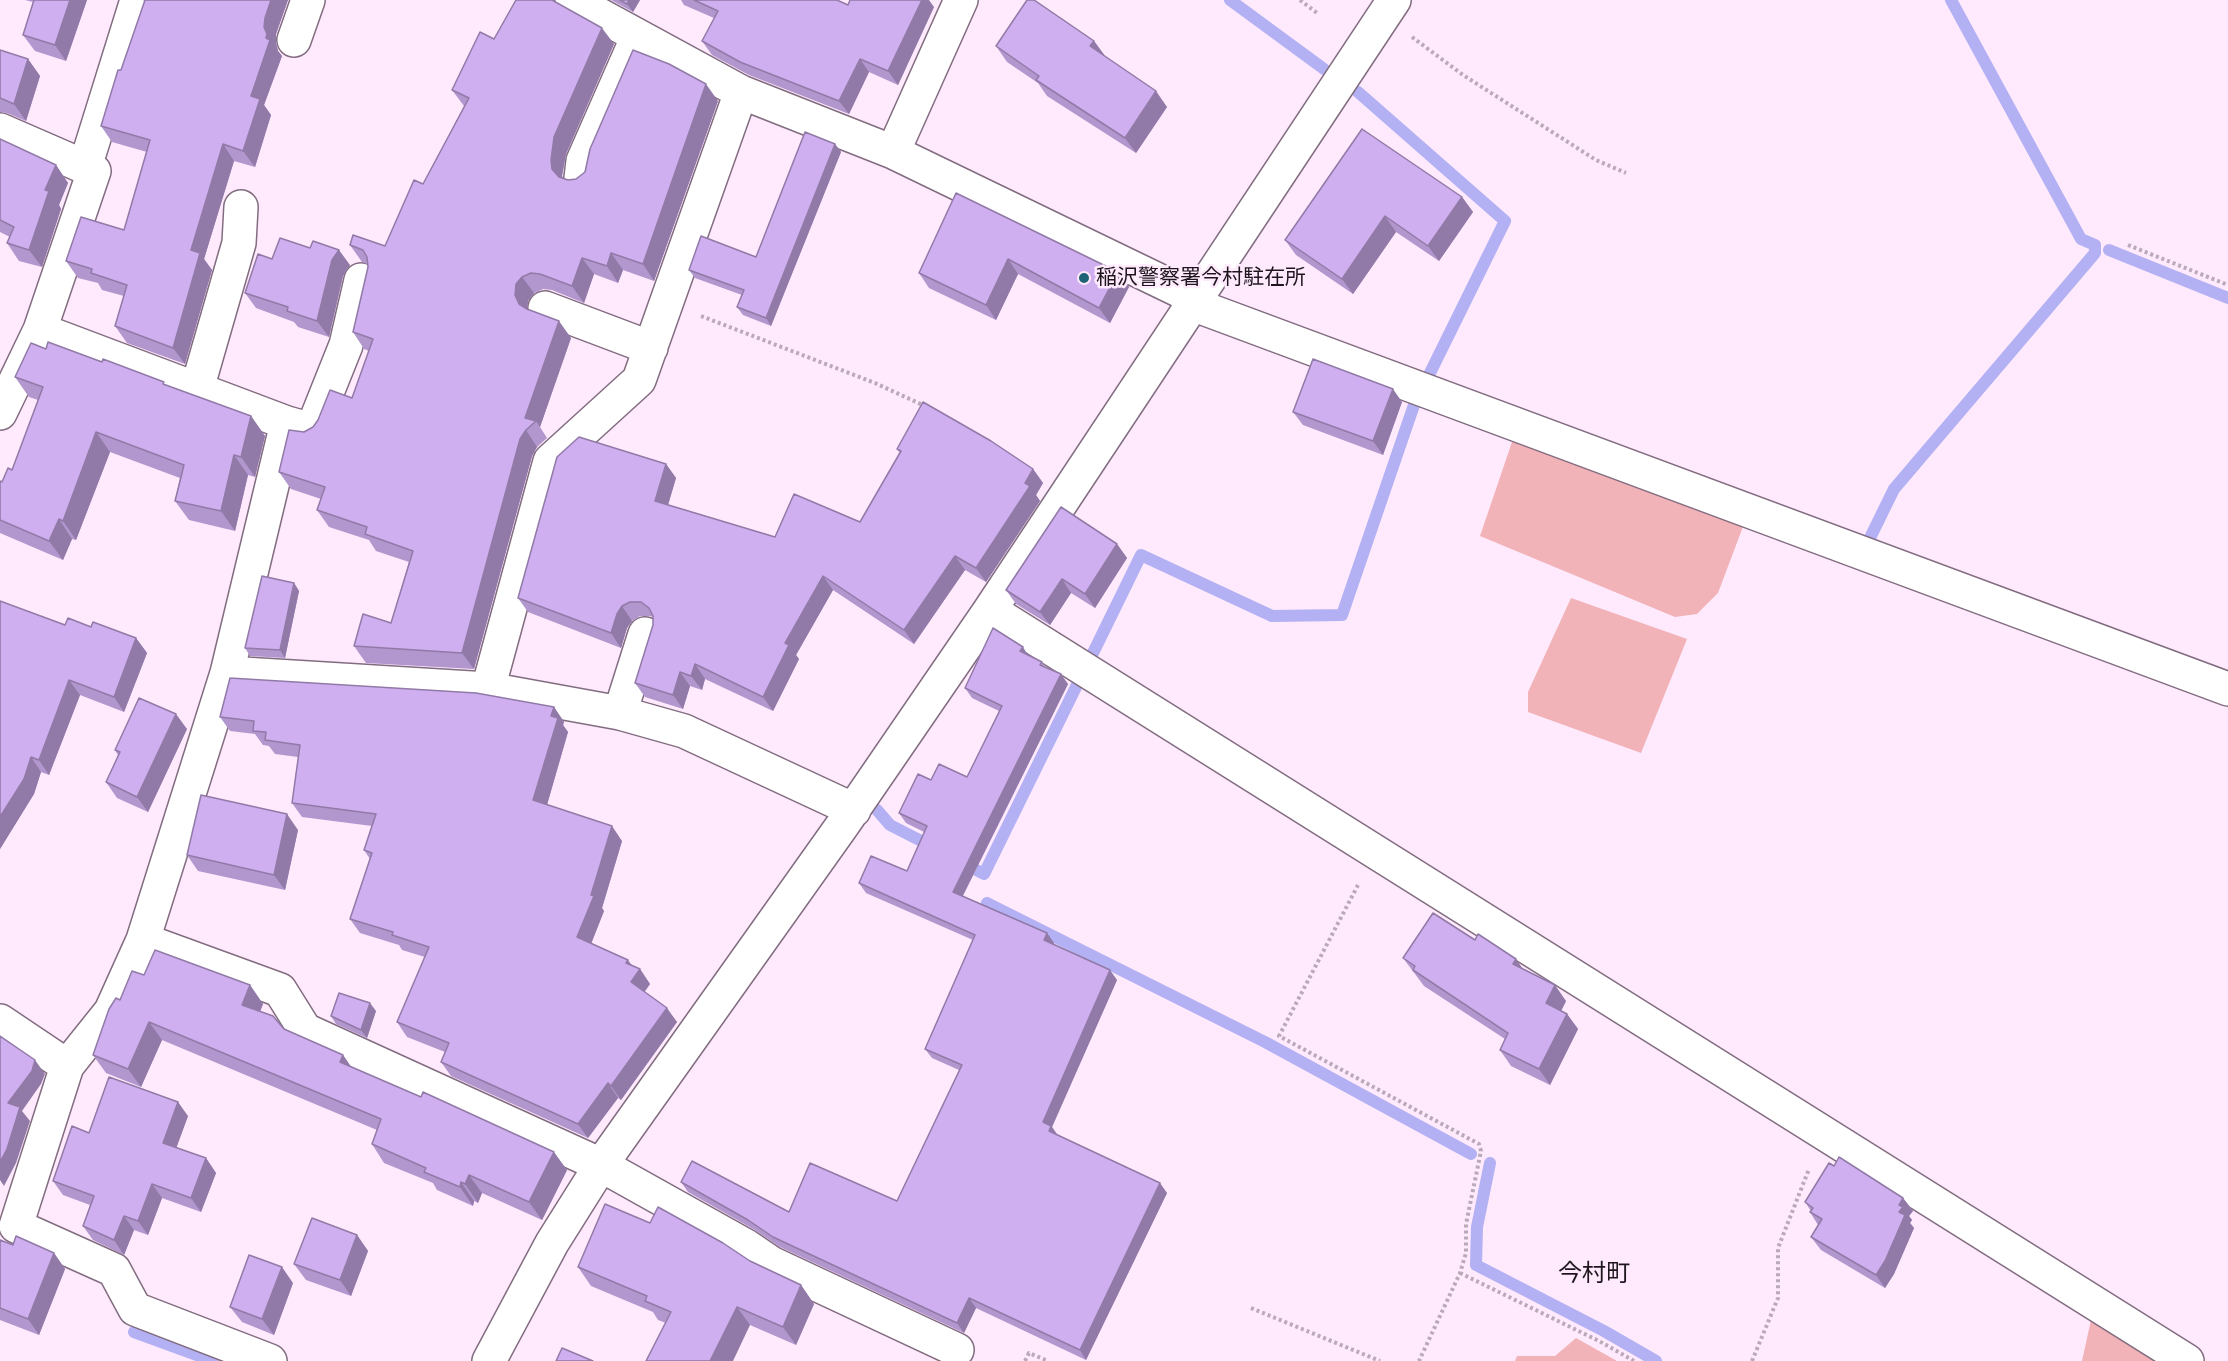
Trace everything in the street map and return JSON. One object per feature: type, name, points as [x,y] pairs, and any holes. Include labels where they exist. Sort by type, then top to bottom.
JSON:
[{"type":"street","points":[[85,167],[137,0]]},
{"type":"street","points":[[294,40],[308,0]]},
{"type":"street","points":[[572,0],[741,92],[893,152],[1193,301],[2228,689]]},
{"type":"street","points":[[893,152],[961,0]]},
{"type":"street","points":[[489,1361],[552,1243],[601,1165],[854,810],[990,610],[1389,8]]},
{"type":"street","points":[[581,178],[584,161],[638,36]]},
{"type":"street","points":[[488,689],[550,461],[639,380],[741,92]]},
{"type":"street","points":[[0,130],[94,171],[40,330],[0,413]]},
{"type":"street","points":[[198,389],[239,243],[241,207]]},
{"type":"street","points":[[40,330],[287,423],[312,430],[346,345],[361,280]]},
{"type":"street","points":[[545,309],[651,348]]},
{"type":"street","points":[[270,1361],[135,1309],[114,1270],[8,1227],[67,1066],[111,1011],[143,940],[227,673],[287,423]]},
{"type":"street","points":[[990,610],[2187,1361]]},
{"type":"street","points":[[620,713],[645,634]]},
{"type":"street","points":[[227,673],[488,689],[620,713],[684,731],[854,810]]},
{"type":"street","points":[[143,940],[280,990],[305,1030],[601,1165],[746,1246],[771,1263],[957,1350]]},
{"type":"street","points":[[0,1021],[67,1066]]},
{"type":"path","points":[[1300,0],[1317,14]]},
{"type":"path","points":[[1389,8],[1463,75],[1596,160],[1626,173]]},
{"type":"path","points":[[2128,245],[2228,285]]},
{"type":"path","points":[[667,302],[875,383],[929,408]]},
{"type":"path","points":[[1375,852],[1279,1036],[1479,1144],[1481,1151],[1466,1224],[1466,1253],[1460,1273],[1419,1361]]},
{"type":"path","points":[[1752,1361],[1778,1298],[1778,1248],[1824,1133]]},
{"type":"path","points":[[1460,1273],[1599,1341],[1634,1361]]},
{"type":"path","points":[[1251,1308],[1380,1361]]},
{"type":"path","points":[[1025,1361],[1029,1353],[1048,1361]]},
{"type":"shaded area","points":[[1513,439],[1744,524],[1718,593],[1697,614],[1675,617],[1480,536]]},
{"type":"shaded area","points":[[1571,598],[1687,639],[1641,753],[1528,712],[1528,692]]},
{"type":"shaded area","points":[[2091,1320],[2157,1361],[2082,1361]]},
{"type":"shaded area","points":[[1576,1338],[1617,1361],[1515,1361],[1517,1356],[1555,1356]]},
{"type":"building","points":[[34,0],[70,0],[55,45],[23,35]]},
{"type":"building","points":[[145,0],[271,0],[264,27],[266,38],[270,40],[251,96],[260,99],[243,151],[223,144],[191,250],[200,253],[173,348],[115,326],[127,285],[91,273],[92,269],[66,261],[81,217],[124,230],[150,140],[101,126],[118,70],[121,70]]},
{"type":"building","points":[[516,0],[552,0],[602,28],[554,137],[552,169],[559,177],[568,180],[576,179],[585,172],[590,149],[633,50],[669,64],[706,84],[643,264],[611,253],[607,266],[582,258],[572,286],[531,273],[522,277],[516,284],[515,295],[519,304],[559,321],[525,418],[536,421],[520,439],[462,653],[354,646],[363,614],[391,623],[413,551],[365,534],[367,527],[317,510],[325,487],[279,472],[289,430],[304,432],[313,427],[330,390],[352,398],[373,339],[353,332],[368,267],[367,257],[363,250],[350,245],[353,235],[385,246],[414,180],[423,184],[469,98],[452,90],[480,32],[494,39]]},
{"type":"building","points":[[694,0],[837,0],[848,5],[850,0],[922,0],[888,71],[860,59],[839,101],[740,62],[702,41],[718,11]]},
{"type":"building","points":[[1027,0],[1034,0],[1094,41],[1090,46],[1156,91],[1125,138],[1036,80],[1039,76],[996,46]]},
{"type":"building","points":[[0,50],[28,59],[14,104],[0,98]]},
{"type":"building","points":[[1362,129],[1462,197],[1428,246],[1385,216],[1342,279],[1285,240]]},
{"type":"building","points":[[805,132],[835,144],[766,318],[737,307],[744,290],[689,270],[701,236],[756,257]]},
{"type":"building","points":[[0,139],[56,165],[45,190],[49,191],[29,250],[7,243],[14,227],[0,220]]},
{"type":"building","points":[[956,193],[1118,272],[1099,308],[1008,259],[986,305],[919,273]]},
{"type":"building","points":[[280,238],[310,248],[313,241],[339,250],[332,260],[317,321],[287,311],[288,307],[245,293],[258,254],[272,259]]},
{"type":"building","points":[[48,342],[102,362],[103,359],[251,416],[241,457],[234,455],[221,511],[175,501],[184,465],[96,432],[63,521],[59,519],[49,541],[0,520],[0,481],[2,482],[8,468],[12,470],[43,387],[15,377],[31,343],[46,349]]},
{"type":"building","points":[[1313,359],[1393,389],[1373,441],[1293,412]]},
{"type":"building","points":[[923,402],[991,441],[1033,469],[1025,483],[1030,486],[976,568],[955,556],[904,630],[823,576],[785,643],[789,645],[763,697],[695,664],[691,676],[680,672],[673,695],[635,683],[653,625],[653,616],[649,608],[641,602],[630,602],[622,606],[611,633],[518,598],[557,457],[579,437],[666,464],[655,501],[775,537],[794,494],[860,522],[901,451],[897,449]]},
{"type":"building","points":[[1061,507],[1117,544],[1085,594],[1062,579],[1040,612],[1006,590]]},
{"type":"building","points":[[262,576],[294,583],[280,650],[245,648]]},
{"type":"building","points":[[0,601],[65,625],[68,618],[91,627],[93,622],[136,638],[114,697],[69,680],[39,760],[31,757],[24,779],[0,817]]},
{"type":"building","points":[[993,628],[1023,647],[1020,651],[1042,662],[1040,665],[1061,674],[953,892],[1047,933],[1044,940],[1110,970],[1043,1122],[1051,1126],[1049,1131],[1160,1183],[1080,1350],[969,1298],[957,1323],[773,1237],[681,1182],[692,1161],[789,1212],[810,1163],[897,1201],[962,1065],[925,1049],[975,935],[859,883],[871,856],[907,871],[927,826],[899,813],[918,774],[931,780],[939,764],[967,777],[1002,706],[965,688]]},
{"type":"building","points":[[230,678],[476,693],[554,707],[551,716],[558,718],[533,800],[612,826],[591,895],[594,896],[577,937],[628,960],[626,963],[640,969],[631,982],[667,1008],[611,1086],[608,1083],[578,1124],[441,1062],[449,1043],[397,1022],[429,947],[392,935],[393,932],[350,919],[372,853],[364,850],[376,814],[292,803],[300,745],[265,740],[266,732],[253,731],[254,721],[220,717]]},
{"type":"building","points":[[139,698],[176,714],[137,797],[106,782],[120,752],[115,750]]},
{"type":"building","points":[[201,795],[287,814],[274,875],[187,855]]},
{"type":"building","points":[[1433,913],[1475,940],[1478,934],[1516,959],[1513,964],[1555,985],[1546,1003],[1567,1014],[1539,1069],[1500,1050],[1508,1033],[1413,970],[1415,966],[1403,958]]},
{"type":"building","points":[[155,950],[250,985],[242,1005],[273,1016],[284,1029],[343,1055],[340,1062],[421,1097],[423,1092],[554,1152],[529,1202],[469,1175],[465,1184],[461,1182],[460,1187],[424,1172],[426,1168],[372,1144],[381,1119],[149,1022],[128,1069],[93,1055],[109,1009],[116,998],[120,1000],[132,971],[144,975]]},
{"type":"building","points":[[339,993],[370,1003],[361,1030],[331,1016]]},
{"type":"building","points":[[0,1036],[35,1060],[32,1071],[8,1103],[20,1107],[7,1149],[0,1162]]},
{"type":"building","points":[[109,1077],[178,1102],[163,1143],[206,1158],[191,1198],[152,1184],[138,1221],[124,1216],[114,1240],[83,1226],[94,1196],[53,1181],[72,1126],[89,1133]]},
{"type":"building","points":[[1839,1157],[1903,1198],[1899,1205],[1903,1207],[1899,1212],[1905,1215],[1885,1261],[1876,1275],[1811,1237],[1822,1219],[1810,1212],[1813,1208],[1805,1202],[1829,1163],[1834,1166]]},
{"type":"building","points":[[605,1204],[650,1223],[658,1207],[723,1243],[750,1261],[801,1285],[783,1327],[737,1307],[710,1361],[646,1361],[671,1312],[645,1301],[647,1296],[578,1267]]},
{"type":"building","points":[[312,1218],[357,1235],[340,1280],[294,1264]]},
{"type":"building","points":[[16,1236],[54,1253],[28,1319],[0,1308],[0,1240],[13,1245]]},
{"type":"building","points":[[249,1255],[282,1267],[262,1319],[230,1307]]},
{"type":"building","points":[[562,1348],[593,1361],[556,1361]]},
{"type":"waterway","points":[[1230,0],[1324,69]]},
{"type":"waterway","points":[[1868,542],[1894,489],[2095,253],[2095,245],[2081,239],[1951,0]]},
{"type":"waterway","points":[[1358,92],[1505,221],[1428,377]]},
{"type":"waterway","points":[[2109,250],[2228,298]]},
{"type":"waterway","points":[[1093,653],[1141,555],[1272,616],[1342,615],[1414,405]]},
{"type":"waterway","points":[[961,862],[984,874],[1077,685]]},
{"type":"waterway","points":[[877,810],[890,825],[935,848]]},
{"type":"waterway","points":[[987,903],[1265,1042],[1471,1154]]},
{"type":"waterway","points":[[1490,1163],[1477,1227],[1476,1265],[1604,1331],[1656,1361]]},
{"type":"waterway","points":[[134,1332],[213,1361]]},
{"type":"place","name":"稲沢警察署今村駐在所","points":[[1084,278]]},
{"type":"district","name":"今村町","points":[[1594,1275]]}]
